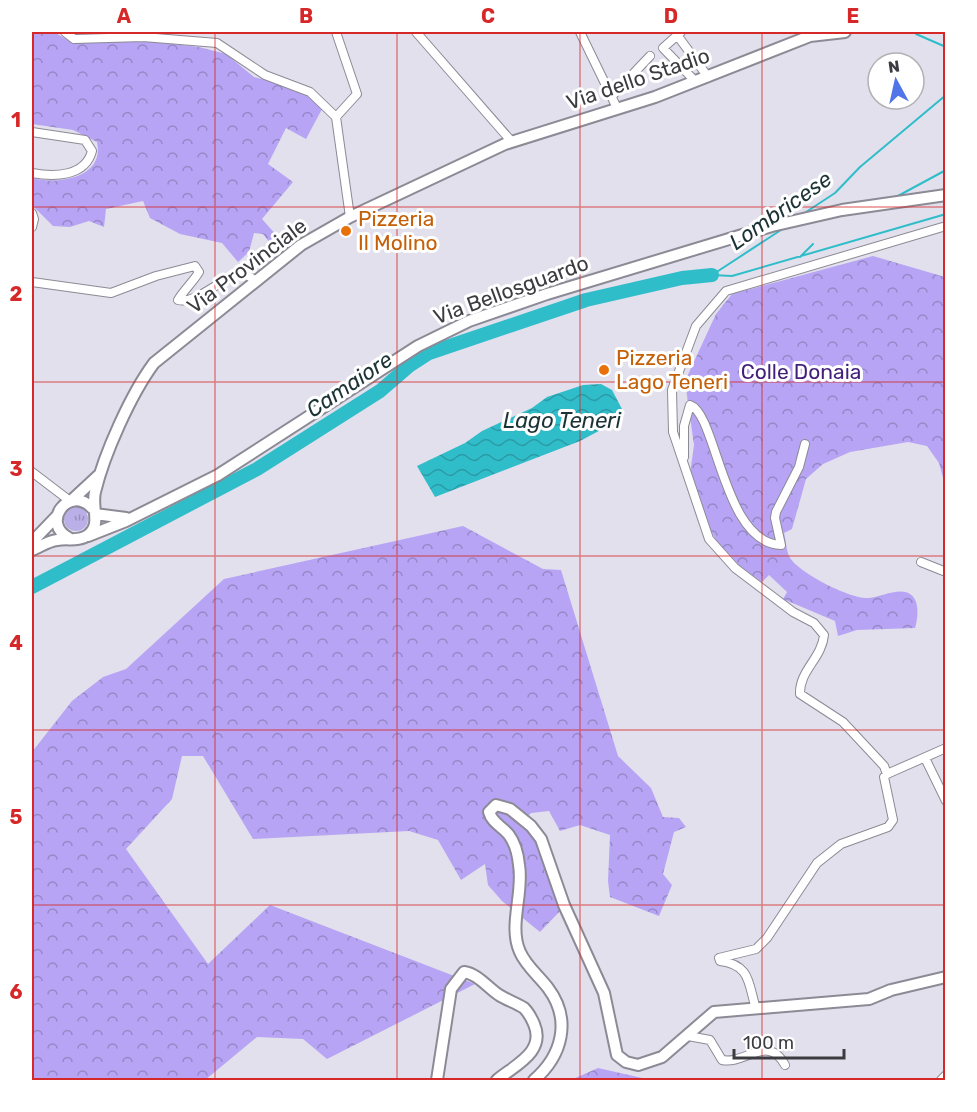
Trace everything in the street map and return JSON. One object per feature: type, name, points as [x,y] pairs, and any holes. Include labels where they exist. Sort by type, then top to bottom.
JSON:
[{"type":"street","points":[[64,32],[74,39],[143,37],[217,43],[265,75],[309,92],[336,117],[350,217]]},
{"type":"street","points":[[336,32],[357,94],[336,117]]},
{"type":"street","points":[[416,32],[512,142]]},
{"type":"street","points":[[580,32],[617,108]]},
{"type":"street","name":"Via dello Stadio","points":[[512,142],[655,97],[810,34],[845,32]]},
{"type":"street","points":[[695,81],[663,48],[679,33],[708,77]]},
{"type":"street","points":[[612,96],[650,56]]},
{"type":"street","points":[[32,132],[85,140],[92,151],[90,158],[75,171],[63,174],[32,173]]},
{"type":"street","name":"Via Provinciale","points":[[87,536],[95,526],[94,511],[101,473],[140,382],[154,363],[301,245],[350,217],[512,142]]},
{"type":"street","name":"Via Bellosguardo","points":[[129,519],[227,470],[399,358],[469,321],[547,294],[772,226],[806,218],[945,195]]},
{"type":"street","points":[[32,213],[34,219],[32,227]]},
{"type":"street","points":[[887,774],[884,766],[843,722],[822,706],[800,694],[799,681],[822,648],[824,635],[814,622],[781,603],[735,568],[709,539],[700,519],[672,423],[672,390],[696,326],[726,291],[945,226]]},
{"type":"street","points":[[32,282],[111,293],[156,276],[195,266],[199,272],[187,290],[179,297],[178,300],[182,302],[194,299],[238,274],[248,274],[255,281]]},
{"type":"street","points":[[684,461],[684,426],[690,405],[699,412],[734,503],[754,530],[768,541],[781,544],[775,518],[776,512],[799,467],[805,444]]},
{"type":"street","points":[[32,472],[71,501],[83,501],[94,511],[129,519]]},
{"type":"street","name":"Via Provinciale","points":[[32,542],[56,517],[61,507],[71,501],[101,473]]},
{"type":"street","points":[[56,517],[60,532],[69,538]]},
{"type":"street","points":[[32,550],[55,540],[87,536],[129,519]]},
{"type":"street","points":[[921,562],[945,572]]},
{"type":"street","points":[[756,1009],[744,971],[735,963],[720,961],[719,958],[756,949],[767,939],[817,863],[841,844],[888,827],[893,820],[884,777],[887,774],[945,748]]},
{"type":"street","points":[[926,758],[945,801]]},
{"type":"street","points":[[534,1080],[554,1059],[561,1041],[563,1021],[555,998],[520,952],[516,923],[519,865],[509,836],[491,820],[489,812],[496,805],[510,809],[531,826],[541,839],[553,867],[564,905],[604,993],[617,1055],[626,1062],[638,1065],[662,1057],[714,1012],[869,999],[891,990],[945,977]]},
{"type":"street","points":[[437,1080],[451,989],[464,972],[472,973],[496,993],[521,1006],[530,1014],[537,1032],[535,1047],[526,1060],[497,1080]]},
{"type":"street","points":[[688,1036],[710,1040],[722,1060],[730,1061],[751,1053],[771,1051],[778,1054],[785,1065]]},
{"type":"street","points":[[941,1080],[945,1075]]},
{"type":"green space","points":[[32,32],[54,32],[71,42],[105,43],[136,40],[199,47],[226,54],[254,77],[288,86],[311,98],[322,109],[306,139],[286,128],[268,164],[293,182],[262,219],[278,237],[270,243],[263,234],[254,233],[249,252],[238,262],[222,243],[180,234],[150,218],[143,201],[106,209],[104,227],[89,221],[70,227],[53,226],[32,205],[32,178],[66,179],[87,171],[94,164],[98,154],[97,142],[73,130],[32,124]]},
{"type":"green space","name":"Colle Donaia","points":[[873,256],[945,277],[945,485],[939,463],[927,446],[908,442],[850,452],[823,464],[806,479],[792,529],[784,533],[789,556],[794,562],[813,577],[850,595],[869,598],[906,592],[913,597],[917,605],[915,628],[857,630],[838,636],[835,621],[783,599],[787,592],[769,575],[762,582],[740,566],[716,540],[704,518],[690,474],[694,445],[685,381],[716,314],[732,294]]},
{"type":"green space","points":[[76,507],[81,508],[87,514],[87,524],[81,530],[76,531],[71,530],[65,524],[64,519],[65,514],[71,508]]},
{"type":"green space","points":[[463,526],[543,569],[561,570],[618,756],[651,788],[663,817],[679,818],[686,827],[674,832],[663,874],[672,885],[659,916],[610,897],[608,881],[610,835],[580,825],[560,831],[549,811],[531,813],[521,824],[540,840],[561,910],[540,932],[502,901],[488,885],[485,864],[461,880],[438,840],[409,831],[253,839],[203,756],[182,756],[172,799],[126,849],[208,964],[270,905],[475,984],[327,1059],[303,1039],[257,1037],[205,1080],[32,1080],[32,752],[72,701],[103,677],[126,669],[224,579]]},
{"type":"green space","points":[[598,1068],[651,1080],[571,1080]]},
{"type":"water","name":"Lago Teneri","points":[[601,384],[612,390],[622,409],[610,425],[580,441],[435,497],[417,466],[465,443],[482,431],[532,408],[547,397],[583,385]]},
{"type":"waterway","points":[[916,34],[946,47]]},
{"type":"waterway","name":"Lombricese","points":[[803,214],[835,193],[860,167],[946,95]]},
{"type":"waterway","points":[[896,197],[946,170]]},
{"type":"waterway","points":[[712,275],[732,276],[946,214]]},
{"type":"waterway","name":"Lombricese","points":[[712,275],[784,228]]},
{"type":"waterway","points":[[800,257],[813,244]]},
{"type":"waterway","name":"Camaiore","points":[[32,587],[257,469],[380,391],[409,366],[429,353],[586,300],[682,278],[712,275]]},
{"type":"place","name":"Pizzeria Il Molino","points":[[346,231]]},
{"type":"place","name":"Pizzeria Lago Teneri","points":[[604,370]]}]
